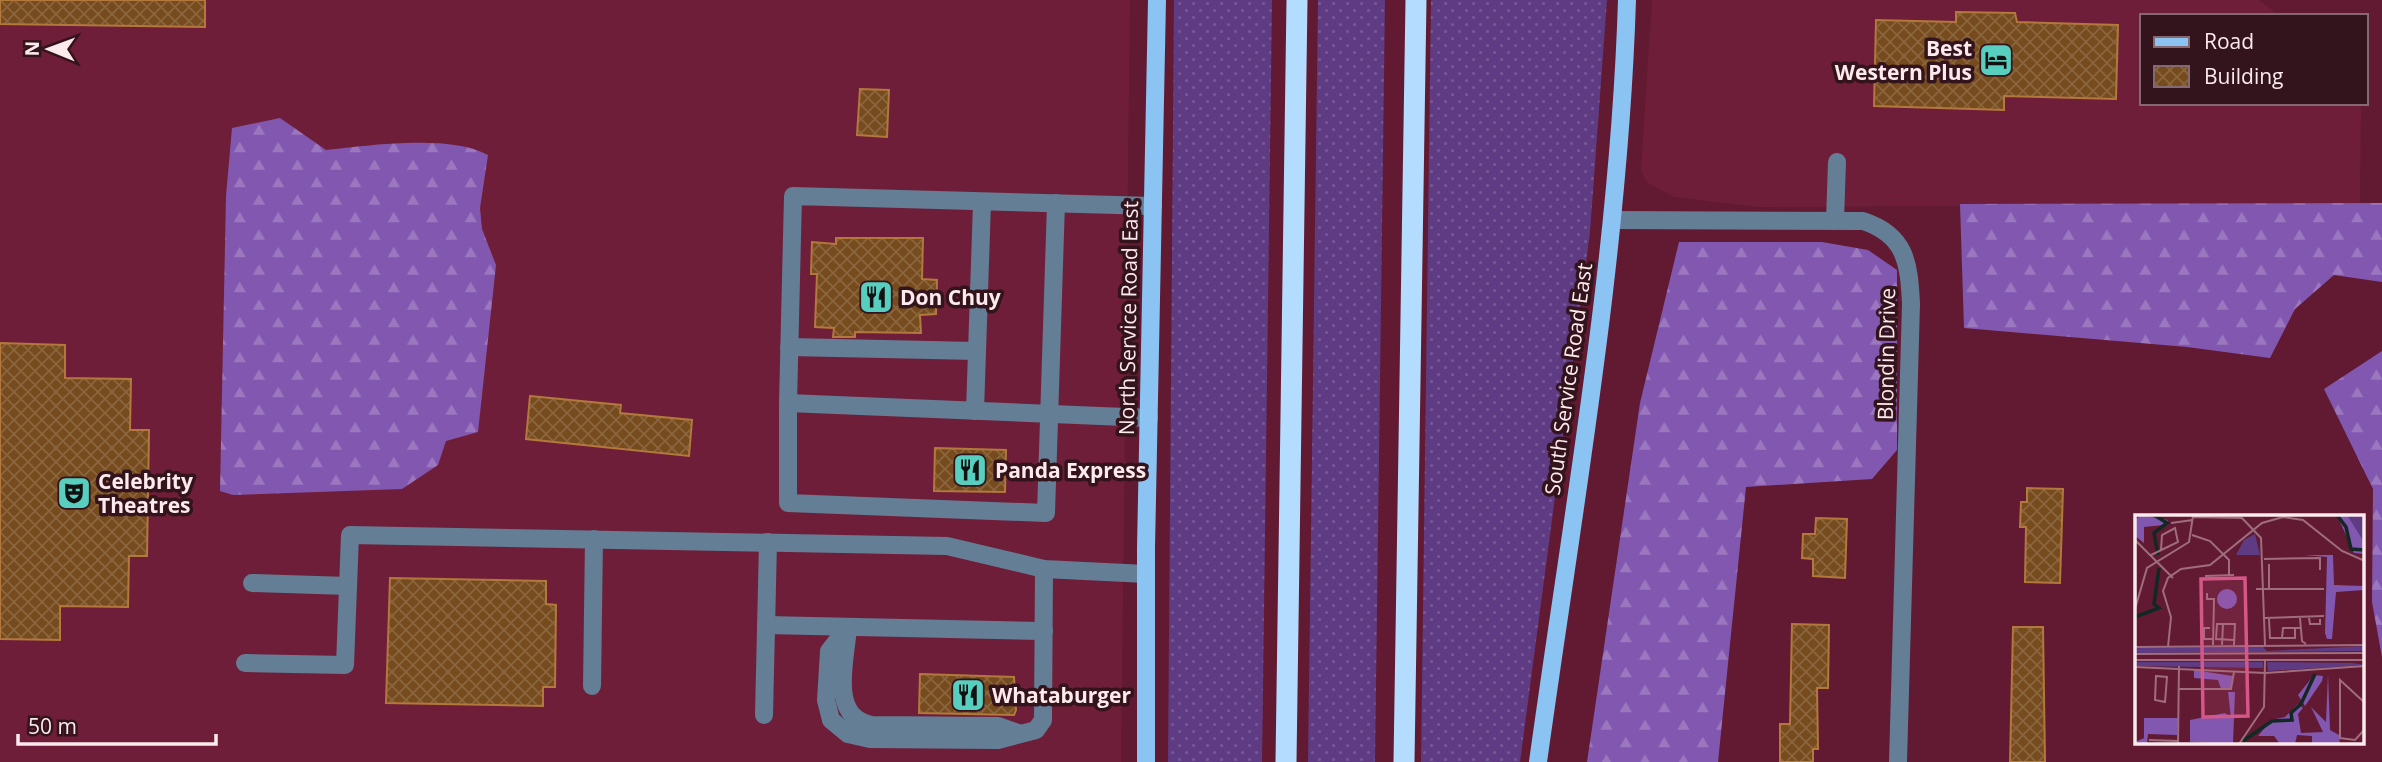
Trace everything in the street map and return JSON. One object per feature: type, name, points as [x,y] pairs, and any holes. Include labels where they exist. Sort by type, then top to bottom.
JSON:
[{"type":"highway","points":[[1286,762],[1297,0]]},
{"type":"highway","points":[[1404,762],[1416,0]]},
{"type":"main road","name":"North Service Road East","points":[[1146,762],[1146,574],[1157,0]]},
{"type":"main road","name":"South Service Road East","points":[[1538,762],[1599,336],[1612,220],[1627,0]]},
{"type":"street","points":[[1835,221],[1837,162]]},
{"type":"street","points":[[1056,203],[1046,513],[788,503],[793,196],[982,203],[1056,203],[1153,206]]},
{"type":"street","points":[[975,411],[982,203]]},
{"type":"street","name":"Blondin Drive","points":[[1612,220],[1863,221],[1883,227],[1901,247],[1910,271],[1898,762]]},
{"type":"street","points":[[789,347],[977,351]]},
{"type":"street","points":[[788,403],[1149,418]]},
{"type":"street","points":[[245,663],[345,665],[349,535],[956,547],[1044,569],[1146,574]]},
{"type":"street","points":[[592,686],[594,539]]},
{"type":"street","points":[[764,715],[768,542]]},
{"type":"street","points":[[848,627],[843,701],[848,714],[857,721],[872,725],[998,726],[1018,733],[1038,729],[1043,710],[1044,569]]},
{"type":"street","points":[[252,583],[348,586]]},
{"type":"street","points":[[766,625],[1044,631]]},
{"type":"shaded area","points":[[0,0],[1130,0],[1121,762],[0,762]]},
{"type":"shaded area","points":[[1174,0],[1272,0],[1262,762],[1168,762]]},
{"type":"shaded area","points":[[1318,0],[1385,0],[1375,762],[1308,762]]},
{"type":"shaded area","points":[[1431,0],[1607,0],[1590,232],[1520,762],[1421,762]]},
{"type":"shaded area","points":[[1652,0],[2259,0],[2277,14],[2140,14],[2140,105],[2361,105],[2360,204],[1758,207],[1674,197],[1648,183],[1641,171]]},
{"type":"green space","points":[[280,118],[326,150],[432,143],[454,145],[488,155],[480,208],[482,229],[496,265],[478,432],[446,441],[438,465],[402,489],[233,495],[220,491],[226,196],[232,128]]},
{"type":"green space","points":[[2382,203],[2382,282],[2334,275],[2295,309],[2270,358],[2187,347],[1964,328],[1960,204]]},
{"type":"green space","points":[[1679,242],[1822,242],[1868,250],[1897,270],[1897,450],[1872,479],[1746,487],[1718,762],[1587,762],[1640,403]]},
{"type":"green space","points":[[2382,351],[2382,657],[2372,602],[2373,489],[2324,389]]},
{"type":"building","points":[[0,0],[205,0],[205,27],[0,24]]},
{"type":"building","name":"Best Western Plus","points":[[1956,12],[2015,13],[2017,22],[2118,25],[2116,99],[2004,96],[2004,110],[1874,106],[1876,20],[1956,22]]},
{"type":"building","points":[[860,89],[889,90],[887,137],[857,135]]},
{"type":"building","name":"Don Chuy","points":[[836,238],[923,238],[922,279],[937,280],[936,314],[920,315],[921,333],[855,332],[855,337],[833,337],[834,328],[815,327],[817,274],[811,274],[812,242],[836,244]]},
{"type":"building","name":"Celebrity Theatres","points":[[0,343],[65,345],[65,378],[131,379],[130,430],[149,430],[147,556],[129,556],[128,607],[60,606],[60,640],[0,639]]},
{"type":"building","points":[[530,396],[621,405],[620,413],[692,420],[689,456],[526,439]]},
{"type":"building","name":"Panda Express","points":[[935,448],[1006,450],[1005,492],[934,491]]},
{"type":"building","points":[[2027,488],[2063,489],[2060,583],[2025,582],[2026,527],[2020,527],[2021,502],[2027,502]]},
{"type":"building","points":[[1816,518],[1847,519],[1845,578],[1813,576],[1813,559],[1802,558],[1803,534],[1815,534]]},
{"type":"building","points":[[390,578],[546,581],[546,604],[556,605],[555,687],[543,687],[543,706],[386,703]]},
{"type":"building","points":[[1792,624],[1829,625],[1828,688],[1817,688],[1818,749],[1813,749],[1813,762],[1780,762],[1780,724],[1790,724]]},
{"type":"building","points":[[2013,627],[2043,627],[2045,762],[2010,762]]},
{"type":"building","name":"Whataburger","points":[[920,674],[1014,677],[1014,715],[919,713]]},
{"type":"place","name":"Best Western Plus","points":[[1996,60]]},
{"type":"place","name":"Don Chuy","points":[[876,297]]},
{"type":"place","name":"Panda Express","points":[[970,470]]},
{"type":"place","name":"Celebrity Theatres","points":[[74,493]]},
{"type":"place","name":"Whataburger","points":[[968,695]]}]
